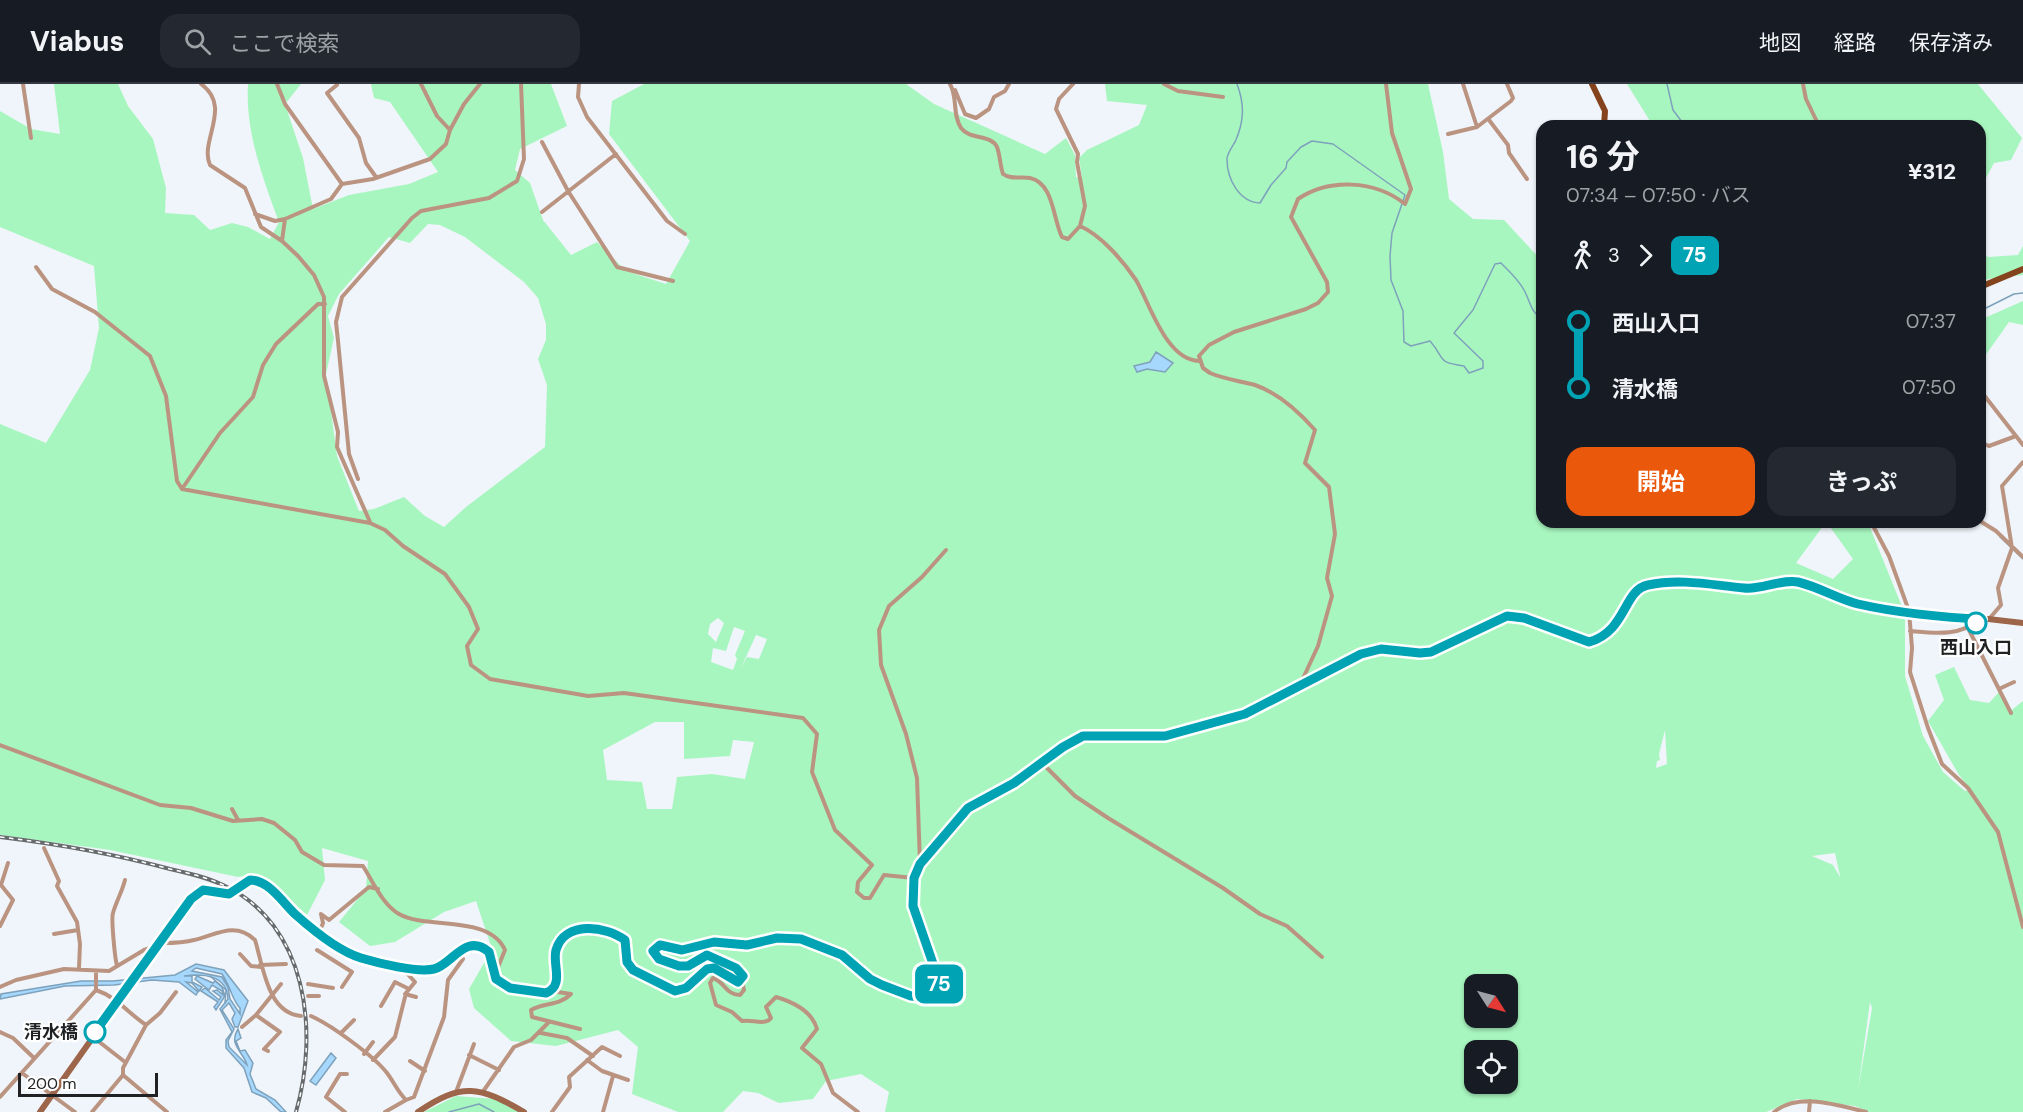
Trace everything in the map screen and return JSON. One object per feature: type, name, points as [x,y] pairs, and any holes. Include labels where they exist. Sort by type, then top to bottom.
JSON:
[{"type":"main road","points":[[1592,84],[1605,111],[1604,120]]},
{"type":"main road","points":[[1986,284],[2023,269]]},
{"type":"main road","points":[[40,1112],[135,975],[198,893],[210,890],[229,894],[250,880],[265,885],[297,917],[354,955],[420,970],[436,968],[468,947],[485,948],[493,958],[495,974],[500,983],[510,988],[546,993],[551,991],[556,982],[555,955],[558,945],[568,934],[588,927],[619,935],[625,940],[627,962],[633,970],[675,991],[686,988],[707,969],[714,968],[734,981],[742,981],[743,976],[736,968],[713,956],[707,955],[688,966],[679,966],[659,959],[653,951],[660,945],[682,950],[714,942],[747,945],[777,938],[801,939],[842,955],[870,979],[882,985],[918,997],[936,996],[939,981],[913,906],[914,878],[920,864],[968,808],[1014,783],[1083,736],[1165,736],[1245,714],[1361,654],[1381,649],[1431,652],[1507,616],[1524,618],[1589,642],[1613,630],[1633,595],[1639,588],[1648,585],[1697,582],[1747,589],[1783,582],[1798,582],[1858,604],[2023,623]]},
{"type":"main road","points":[[418,1112],[437,1099],[456,1092],[482,1093],[503,1099],[524,1112]]},
{"type":"street","points":[[23,84],[31,138]]},
{"type":"street","points":[[201,84],[212,96],[216,116],[208,160],[215,170],[245,188],[261,228],[282,241],[314,275],[324,297],[324,376],[338,432],[337,447],[370,523]]},
{"type":"street","points":[[277,84],[285,104],[342,184]]},
{"type":"street","points":[[421,84],[436,116],[450,130]]},
{"type":"street","points":[[254,214],[275,221],[285,219],[331,199],[342,184],[376,177],[430,159],[446,144],[450,130],[464,104],[480,84]]},
{"type":"street","points":[[358,479],[349,454],[336,322],[342,297],[412,218],[421,211],[489,198],[517,181],[524,159],[522,84]]},
{"type":"street","points":[[579,84],[578,97],[582,107],[667,221],[685,234]]},
{"type":"street","points":[[950,84],[959,96],[965,114],[976,118],[989,109],[994,97],[1005,91],[1009,84]]},
{"type":"street","points":[[950,84],[955,94],[956,118],[962,128],[969,135],[993,141],[997,146],[1003,174],[1007,177],[1032,178],[1046,189],[1062,237],[1068,239],[1080,226],[1085,206],[1077,162],[1078,154],[1056,109],[1059,99],[1073,84]]},
{"type":"street","points":[[1164,84],[1178,91],[1223,97]]},
{"type":"street","points":[[1199,361],[1203,350],[1217,339],[1306,309],[1318,303],[1328,292],[1327,282],[1291,217],[1298,199],[1320,187],[1347,184],[1386,191],[1403,203],[1411,189],[1392,133],[1386,84]]},
{"type":"street","points":[[1463,84],[1477,127]]},
{"type":"street","points":[[1448,134],[1477,127],[1489,120],[1511,101],[1507,84]]},
{"type":"street","points":[[1803,84],[1806,99],[1816,120]]},
{"type":"street","points":[[337,85],[327,93],[359,138],[366,163],[376,177]]},
{"type":"street","points":[[1489,120],[1508,145],[1509,153],[1522,175],[1527,179]]},
{"type":"street","points":[[542,142],[568,191],[617,267],[673,281]]},
{"type":"street","points":[[542,212],[616,154]]},
{"type":"street","points":[[282,241],[285,219]]},
{"type":"street","points":[[1080,226],[1103,243],[1127,269],[1143,293],[1159,328],[1173,347],[1192,361],[1199,361],[1210,373],[1258,386],[1272,393],[1300,413],[1315,430],[1305,463],[1322,477],[1329,488],[1335,546],[1327,578],[1332,596],[1318,646],[1300,686]]},
{"type":"street","points":[[36,267],[52,289],[95,312],[150,356],[166,396],[177,481],[182,489],[370,523],[385,530],[403,546],[445,574],[470,607],[477,624],[475,637],[467,646],[471,664],[490,679],[588,696],[624,693],[803,718],[817,734],[812,772],[835,830],[872,865],[858,882],[857,892],[864,898],[870,898],[884,875],[914,878]]},
{"type":"street","points":[[182,489],[220,433],[253,396],[263,365],[280,339],[318,304],[325,304]]},
{"type":"street","points":[[1986,398],[2023,445]]},
{"type":"street","points":[[1986,445],[1989,446],[2016,436]]},
{"type":"street","points":[[1910,631],[1932,635],[1968,628],[2001,605],[1998,588],[2012,548],[2002,486],[2023,462]]},
{"type":"street","points":[[1986,525],[1996,531],[2023,557]]},
{"type":"street","points":[[1874,528],[1888,556],[1909,611],[1910,672],[1928,728],[1942,764],[1968,788],[1998,832],[2023,927]]},
{"type":"street","points":[[920,864],[917,778],[909,741],[881,665],[879,630],[889,606],[929,570],[946,550]]},
{"type":"street","points":[[1968,628],[2001,688],[2011,713]]},
{"type":"street","points":[[2001,688],[2014,682]]},
{"type":"street","points":[[0,745],[160,805],[191,808],[238,820],[254,818],[274,823],[295,840],[302,852],[324,865],[363,866],[389,906],[399,915],[417,920],[466,926],[498,940],[506,950],[495,974]]},
{"type":"street","points":[[1042,763],[1076,796],[1223,888],[1260,914],[1287,926],[1322,957]]},
{"type":"street","points":[[232,809],[238,820]]},
{"type":"street","points":[[44,848],[59,881],[57,886],[75,917],[78,930],[79,968]]},
{"type":"street","points":[[0,926],[13,900],[1,885],[1,875],[8,862]]},
{"type":"street","points":[[118,966],[114,958],[116,946],[111,915],[125,880]]},
{"type":"street","points":[[319,933],[323,923],[319,917],[321,914],[329,920],[337,911],[369,887],[379,890]]},
{"type":"street","points":[[54,934],[78,930]]},
{"type":"street","points":[[159,943],[192,941],[223,931],[241,930],[255,940],[261,966],[273,995],[284,1009],[301,1016]]},
{"type":"street","points":[[0,987],[16,980],[64,969],[79,968],[96,975],[109,971],[144,950],[150,948],[153,951]]},
{"type":"street","points":[[317,950],[352,972],[342,987]]},
{"type":"street","points":[[385,1112],[414,1097],[444,1017],[448,980],[463,959],[459,951]]},
{"type":"street","points":[[240,954],[251,966],[286,964]]},
{"type":"street","points":[[373,1060],[395,1037],[405,994],[415,982],[413,977],[399,965]]},
{"type":"street","points":[[0,1097],[96,987],[96,975]]},
{"type":"street","points":[[742,981],[744,990],[734,995],[726,991],[719,980],[713,978],[710,983],[716,1005],[732,1012],[742,1021],[762,1022],[771,1018],[766,1007],[776,997],[807,1012],[817,1029],[802,1048],[821,1064],[833,1093],[858,1112]]},
{"type":"street","points":[[381,1006],[395,982],[409,989]]},
{"type":"street","points":[[242,1027],[256,1015],[281,984]]},
{"type":"street","points":[[308,984],[333,988]]},
{"type":"street","points":[[96,987],[118,1000],[127,1012],[146,1025]]},
{"type":"street","points":[[551,991],[571,994],[560,1002],[531,1010],[532,1017],[580,1029]]},
{"type":"street","points":[[92,1112],[123,1075],[125,1062],[146,1025],[160,1013],[176,992]]},
{"type":"street","points":[[405,994],[416,997]]},
{"type":"street","points":[[308,996],[319,996]]},
{"type":"street","points":[[256,1015],[280,1032],[264,1049],[268,1051]]},
{"type":"street","points":[[311,1016],[341,1033],[373,1060],[387,1074],[395,1090],[406,1100]]},
{"type":"street","points":[[341,1033],[354,1020]]},
{"type":"street","points":[[482,1093],[514,1047],[541,1033],[549,1022]]},
{"type":"street","points":[[0,1032],[12,1038],[34,1058]]},
{"type":"street","points":[[541,1033],[567,1038],[593,1056]]},
{"type":"street","points":[[92,1036],[125,1062]]},
{"type":"street","points":[[364,1053],[373,1042]]},
{"type":"street","points":[[456,1092],[474,1044]]},
{"type":"street","points":[[552,1112],[570,1087],[569,1077],[602,1047],[620,1056]]},
{"type":"street","points":[[470,1055],[499,1070]]},
{"type":"street","points":[[588,1060],[613,1076],[628,1080]]},
{"type":"street","points":[[410,1061],[425,1071]]},
{"type":"street","points":[[22,1073],[75,1112]]},
{"type":"street","points":[[345,1112],[326,1097],[340,1074],[347,1074]]},
{"type":"street","points":[[123,1075],[167,1112]]},
{"type":"street","points":[[603,1112],[613,1076]]},
{"type":"street","points":[[1809,1112],[1810,1101]]},
{"type":"street","points":[[1774,1112],[1791,1102],[1810,1101],[1866,1112]]},
{"type":"green space","points":[[54,84],[118,84],[128,106],[153,139],[166,188],[165,213],[194,215],[210,230],[232,223],[248,227],[270,239],[279,222],[261,172],[252,137],[248,84],[301,84],[285,104],[303,158],[313,209],[349,195],[409,184],[438,172],[390,102],[374,98],[371,84],[551,84],[567,126],[520,149],[515,170],[530,183],[543,220],[571,255],[597,242],[626,271],[666,284],[690,241],[609,134],[612,101],[644,84],[906,84],[934,104],[1045,154],[1066,138],[1075,155],[1076,177],[1082,178],[1079,158],[1087,150],[1139,125],[1147,105],[1107,101],[1105,84],[1428,84],[1443,152],[1449,199],[1473,219],[1504,220],[1536,255],[1536,528],[1822,528],[1796,563],[1833,579],[1853,559],[1831,528],[1870,528],[1905,614],[1905,676],[1923,736],[1943,772],[1965,791],[1971,790],[1959,775],[1928,721],[1944,700],[1935,675],[1954,667],[1970,700],[1989,703],[2000,691],[2009,712],[2023,701],[2023,1112],[1869,1112],[1855,1106],[1797,1099],[1766,1112],[885,1112],[889,1092],[861,1074],[826,1081],[813,1099],[779,1103],[758,1093],[743,1091],[723,1112],[678,1112],[632,1094],[638,1047],[618,1030],[556,1046],[511,1041],[474,1008],[469,989],[492,949],[476,901],[444,912],[395,942],[370,946],[339,922],[366,889],[368,861],[322,848],[325,880],[307,915],[255,874],[238,877],[110,850],[0,835],[0,424],[46,443],[90,370],[99,328],[94,266],[0,227],[0,111],[31,129],[60,134]],"holes":[[[428,224],[440,225],[465,237],[524,282],[538,298],[546,324],[546,340],[538,359],[547,385],[545,447],[466,507],[444,527],[425,516],[404,497],[374,509],[359,511],[337,456],[326,374],[334,338],[328,316],[339,294],[389,237],[410,243]],[[718,618],[724,623],[716,642],[708,634],[710,624]],[[734,627],[745,631],[735,655],[737,659],[733,670],[711,662],[713,648],[726,651]],[[756,635],[767,639],[759,659],[747,657],[741,668]],[[655,722],[684,722],[684,759],[730,756],[733,740],[754,742],[745,779],[712,774],[677,777],[672,809],[647,809],[642,782],[607,780],[603,750]],[[1665,730],[1667,764],[1656,768],[1657,761],[1660,760],[1659,754]],[[1835,853],[1840,877],[1833,865],[1812,856]],[[1870,1002],[1872,1008],[1858,1090]]]},
{"type":"green space","points":[[1627,84],[1978,84],[2022,138],[2011,160],[1994,163],[1986,178],[1986,120],[1649,120]]},
{"type":"green space","points":[[2023,246],[2023,275],[1986,280],[1986,256],[2018,255]]},
{"type":"green space","points":[[2023,301],[2023,325],[2009,322],[1986,355],[1986,317]]},
{"type":"green space","points":[[456,1096],[496,1099],[518,1112],[424,1112]]},
{"type":"water","points":[[1156,352],[1173,363],[1165,372],[1147,369],[1137,372],[1134,366],[1150,362]]},
{"type":"water","points":[[196,964],[224,970],[248,1001],[238,1027],[235,1027],[232,1019],[235,1013],[229,1003],[222,1010],[234,1029],[228,1041],[229,1047],[247,1065],[235,1044],[238,1029],[241,1038],[236,1041],[240,1051],[245,1050],[253,1063],[250,1074],[256,1089],[275,1100],[286,1112],[281,1112],[266,1098],[252,1092],[244,1068],[226,1048],[226,1040],[232,1032],[220,1009],[228,999],[227,991],[219,980],[213,977],[199,975],[184,976],[192,976],[192,982],[202,987],[199,991],[192,983],[186,982],[198,992],[196,995],[179,982],[152,980],[114,985],[65,986],[0,999],[1,994],[81,981],[113,981],[175,975]],"holes":[[[196,968],[222,974],[240,1008],[240,1014],[230,999],[228,987],[222,977],[192,971]]]},
{"type":"water","points":[[197,976],[213,983],[215,981],[222,987],[225,996],[216,1010],[214,1007],[218,1002],[201,991],[205,988],[219,1000],[221,997],[213,991],[217,990],[223,995],[222,991],[212,985],[209,990],[195,979]]},
{"type":"water","points":[[331,1053],[336,1058],[316,1085],[310,1081]]},
{"type":"waterway","points":[[1237,84],[1242,106],[1242,120],[1227,159],[1232,181],[1246,199],[1260,203],[1271,185],[1286,168],[1287,162],[1301,147],[1312,141],[1333,144],[1405,195],[1392,233],[1390,256],[1391,280],[1403,311],[1404,342],[1411,346],[1430,341],[1442,359],[1464,366],[1469,373],[1483,368],[1483,361],[1454,333],[1473,310],[1495,264],[1501,263],[1517,279],[1536,314]]},
{"type":"waterway","points":[[1667,84],[1673,110],[1680,120]]},
{"type":"waterway","points":[[1986,308],[2014,294],[2023,293]]},
{"type":"waterway","points":[[2000,537],[2023,559]]},
{"type":"waterway","points":[[210,976],[226,990],[225,1003]]},
{"type":"waterway","points":[[449,1112],[479,1104],[494,1112]]},
{"type":"railway","points":[[0,837],[86,850],[190,874],[223,885],[251,903],[274,926],[290,953],[300,983],[305,1015],[306,1048],[303,1081],[296,1112]]},
{"type":"bus line","name":"75","points":[[95,1032],[191,899],[203,890],[229,894],[250,880],[257,880],[265,885],[297,917],[335,945],[354,955],[420,970],[436,968],[459,951],[479,946],[485,948],[493,958],[496,979],[510,988],[546,993],[551,991],[556,982],[555,955],[558,945],[568,934],[588,927],[619,935],[625,940],[627,962],[633,970],[675,991],[686,988],[707,969],[714,968],[738,982],[742,981],[743,976],[736,968],[713,956],[707,955],[688,966],[664,962],[655,956],[653,951],[660,945],[682,950],[714,942],[747,945],[777,938],[790,938],[801,939],[833,950],[870,979],[882,985],[911,996],[931,998],[936,996],[939,990],[939,981],[934,962],[918,926],[913,906],[914,878],[920,864],[968,808],[1014,783],[1063,747],[1083,736],[1099,734],[1165,736],[1245,714],[1361,654],[1381,649],[1431,652],[1507,616],[1515,615],[1524,618],[1581,641],[1598,640],[1613,630],[1639,588],[1648,585],[1697,582],[1747,589],[1783,582],[1798,582],[1858,604],[1981,619],[1976,623]]},
{"type":"place","name":"西山入口","points":[[1976,623]]},
{"type":"place","name":"清水橋","points":[[95,1032]]}]
